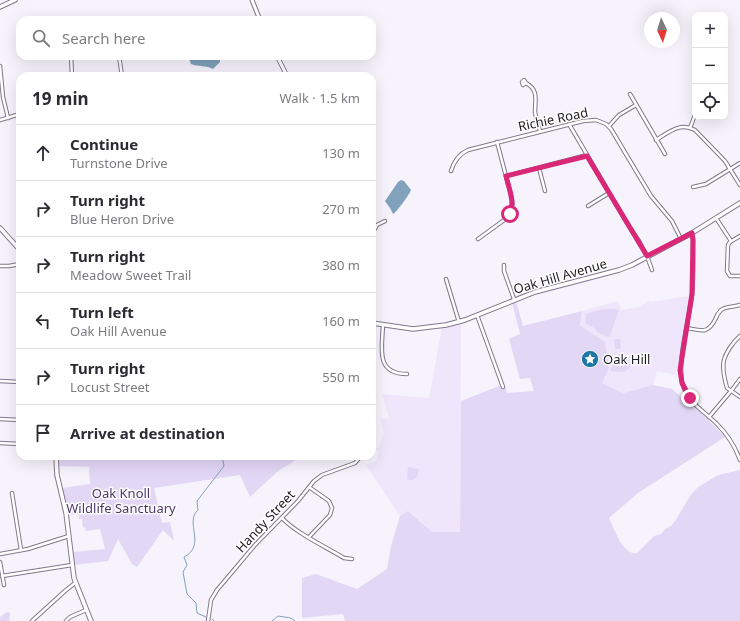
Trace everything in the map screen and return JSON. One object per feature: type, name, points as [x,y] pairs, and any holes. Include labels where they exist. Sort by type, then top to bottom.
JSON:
[{"type":"main road","points":[[0,7],[10,1],[15,0]]},
{"type":"main road","name":"Oak Hill Avenue","points":[[376,323],[413,329],[459,322],[514,299],[542,290],[619,270],[692,233],[740,203]]},
{"type":"main road","points":[[0,228],[16,246]]},
{"type":"main road","points":[[56,460],[57,475],[65,505],[75,583],[91,621]]},
{"type":"street","points":[[252,0],[258,16]]},
{"type":"street","points":[[71,60],[72,72]]},
{"type":"street","points":[[120,60],[121,72]]},
{"type":"street","points":[[279,60],[285,72]]},
{"type":"street","points":[[0,66],[3,97],[8,118]]},
{"type":"street","points":[[526,83],[532,87],[536,94],[535,113],[540,131]]},
{"type":"street","points":[[630,94],[665,154]]},
{"type":"street","points":[[636,105],[619,115],[609,126],[655,202],[672,221],[681,239]]},
{"type":"street","points":[[0,120],[16,115]]},
{"type":"street","name":"Richie Road","points":[[451,171],[456,159],[464,151],[569,124],[593,120],[603,122],[609,126]]},
{"type":"street","points":[[690,128],[693,120]]},
{"type":"street","points":[[569,124],[626,223],[639,241],[652,270]]},
{"type":"street","points":[[656,140],[674,128],[681,126],[694,130],[722,158],[740,184]]},
{"type":"street","points":[[478,239],[507,218],[511,212],[512,202],[497,142]]},
{"type":"street","points":[[506,176],[587,156]]},
{"type":"street","points":[[693,187],[706,184],[740,163]]},
{"type":"street","points":[[539,168],[546,191]]},
{"type":"street","points":[[588,206],[609,193]]},
{"type":"street","points":[[716,217],[731,241]]},
{"type":"street","points":[[376,227],[385,222]]},
{"type":"street","points":[[692,233],[693,283],[680,370],[682,383],[690,398],[723,431],[735,449],[740,460]]},
{"type":"street","points":[[740,236],[731,241],[727,250],[727,272],[730,276],[740,276]]},
{"type":"street","points":[[0,266],[16,265]]},
{"type":"street","points":[[504,265],[504,271],[514,299]]},
{"type":"street","points":[[446,279],[459,322]]},
{"type":"street","points":[[687,328],[702,330],[708,329],[711,327],[720,310],[740,305]]},
{"type":"street","points":[[477,315],[503,387]]},
{"type":"street","points":[[383,324],[382,357],[384,363],[387,368],[395,373],[407,374]]},
{"type":"street","points":[[740,336],[734,342],[724,360],[727,386],[731,392],[740,397]]},
{"type":"street","points":[[708,416],[731,392],[740,379]]},
{"type":"street","points":[[0,380],[16,382]]},
{"type":"street","points":[[0,419],[16,420]]},
{"type":"street","points":[[0,442],[16,444]]},
{"type":"street","points":[[735,449],[740,446]]},
{"type":"street","name":"Handy Street","points":[[208,621],[211,600],[217,590],[255,545],[282,518],[317,478],[355,463],[357,460]]},
{"type":"street","points":[[309,487],[328,501],[332,508],[330,514],[309,537]]},
{"type":"street","points":[[12,493],[21,550]]},
{"type":"street","points":[[282,518],[292,527],[344,558],[352,559]]},
{"type":"street","points":[[0,554],[21,550],[69,536]]},
{"type":"street","points":[[0,562],[4,585]]},
{"type":"street","points":[[2,576],[72,565]]},
{"type":"street","points":[[32,621],[75,583]]},
{"type":"street","points":[[66,621],[70,617],[86,610]]},
{"type":"shaded area","points":[[689,296],[681,352],[675,375],[657,371],[653,385],[623,393],[602,383],[580,325],[582,311],[618,301],[621,310],[640,307],[649,300],[650,302]]},
{"type":"shaded area","points":[[461,323],[460,532],[432,532],[409,511],[400,516],[366,465],[376,461],[379,451],[376,450],[376,448],[379,448],[382,436],[384,435],[380,419],[389,418],[382,394],[429,398],[442,327]]},
{"type":"green space","points":[[516,301],[523,326],[582,311],[580,326],[605,342],[609,368],[602,383],[623,393],[653,385],[672,389],[704,416],[725,437],[638,493],[609,518],[623,546],[632,553],[637,553],[654,536],[661,534],[665,529],[671,526],[690,496],[698,487],[718,475],[740,470],[740,621],[345,621],[343,614],[302,618],[302,578],[316,574],[357,589],[387,569],[391,546],[400,516],[408,511],[432,532],[460,532],[461,401],[504,384],[507,393],[534,391],[530,378],[520,379],[509,339],[520,334],[512,302]]},
{"type":"green space","points":[[603,309],[619,310],[610,336],[608,337],[597,332],[596,329],[585,323],[586,314]]},
{"type":"green space","points":[[614,339],[620,339],[621,349],[615,349]]},
{"type":"green space","points":[[621,354],[631,365],[630,368],[624,372],[610,371],[617,355]]},
{"type":"green space","name":"Oak Knoll Wildlife Sanctuary","points":[[58,460],[296,460],[277,472],[250,497],[240,475],[154,488],[162,523],[170,522],[174,541],[163,530],[137,567],[132,564],[118,539],[108,561],[74,565],[73,552],[105,549],[100,529],[86,531],[85,527],[83,528],[82,519],[79,519],[79,514],[69,515],[68,511],[80,510],[79,502],[67,506],[62,488],[90,484],[89,467],[58,466]]},
{"type":"green space","points":[[408,467],[419,469],[417,477],[413,480],[407,479]]},
{"type":"green space","points":[[9,612],[10,615],[9,621],[0,621],[0,617]]},
{"type":"water","points":[[190,60],[220,60],[220,62],[213,69],[191,64]]},
{"type":"water","points":[[401,180],[404,181],[411,190],[403,203],[393,214],[385,201]]},
{"type":"waterway","points":[[206,617],[197,613],[196,603],[187,594],[183,572],[187,565],[184,557],[191,552],[194,546],[195,540],[193,521],[194,515],[198,510],[197,501],[224,466],[223,460]]},
{"type":"waterway","points":[[272,621],[278,616],[291,618],[295,621]]},
{"type":"place","name":"Oak Hill","points":[[590,359]]},
{"type":"route","points":[[510,214],[512,202],[506,176],[587,156],[647,256],[692,233],[693,283],[680,370],[682,383],[690,398]]}]
